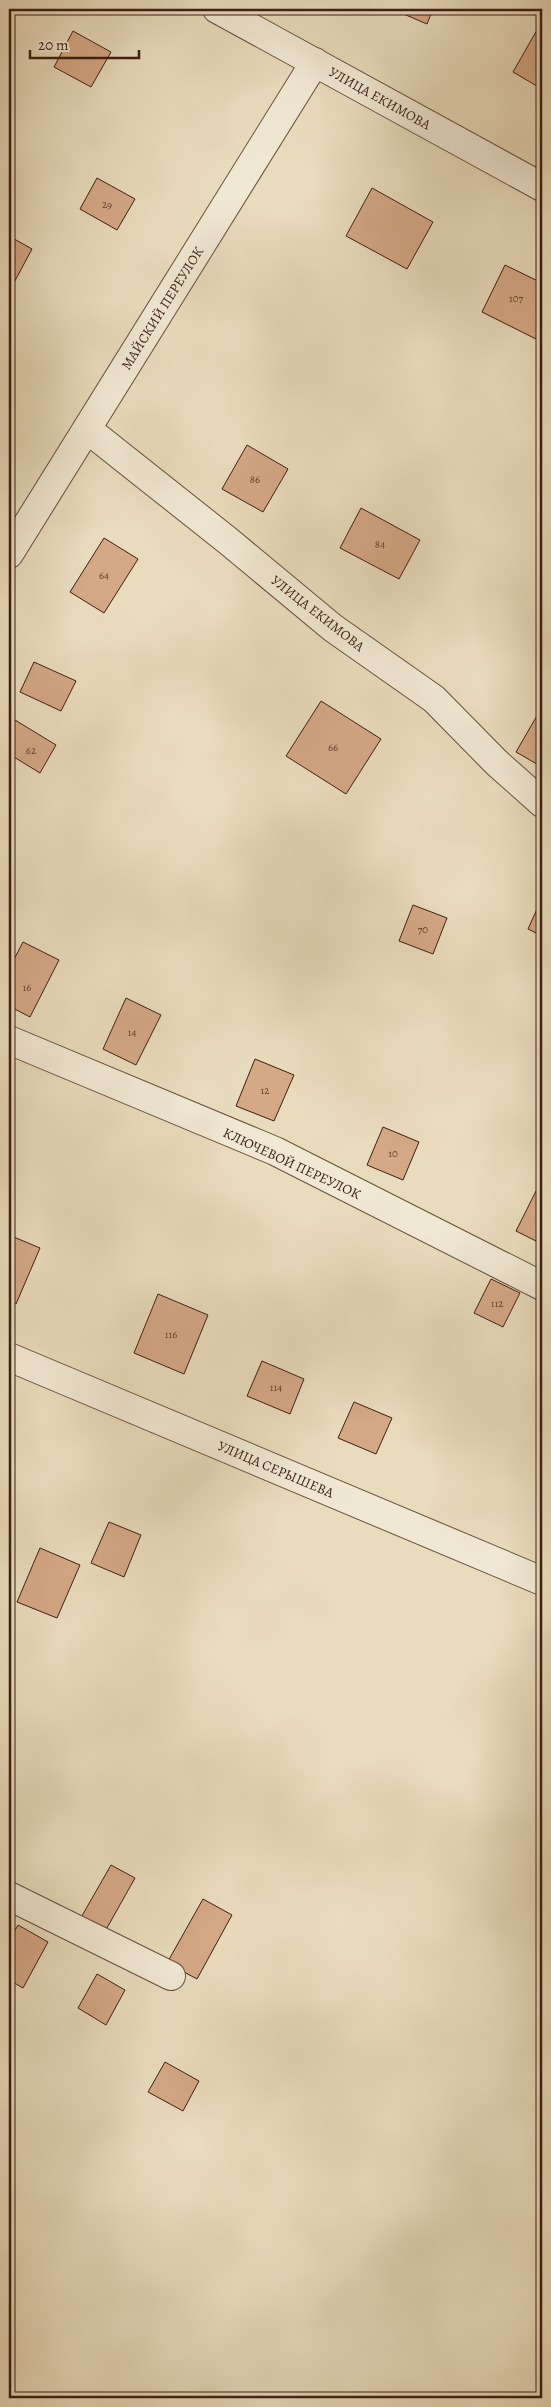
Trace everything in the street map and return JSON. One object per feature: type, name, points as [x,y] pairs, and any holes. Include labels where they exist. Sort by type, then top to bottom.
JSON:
[{"type":"street","name":"УЛИЦА ЕКИМОВА","points":[[217,9],[542,187]]},
{"type":"street","name":"МАЙСКИЙ ПЕРЕУЛОК","points":[[9,554],[315,62]]},
{"type":"street","name":"УЛИЦА ЕКИМОВА","points":[[87,429],[227,540],[333,628],[434,699],[497,762],[542,803]]},
{"type":"street","name":"КЛЮЧЕВОЙ ПЕРЕУЛОК","points":[[9,1040],[275,1151],[542,1286]]},
{"type":"street","name":"УЛИЦА СЕРЫШЕВА","points":[[9,1357],[542,1581]]},
{"type":"street","points":[[9,1896],[171,1976]]},
{"type":"building","points":[[392,9],[433,9],[427,24]]},
{"type":"building","points":[[537,30],[542,33],[542,89],[513,72]]},
{"type":"building","points":[[73,31],[111,52],[91,87],[54,67]]},
{"type":"building","points":[[97,178],[135,199],[117,230],[80,209]]},
{"type":"building","points":[[372,188],[433,222],[407,269],[346,236]]},
{"type":"building","points":[[9,236],[32,249],[10,290],[9,290]]},
{"type":"building","points":[[505,265],[542,283],[542,342],[482,312]]},
{"type":"building","points":[[247,445],[288,469],[263,512],[222,489]]},
{"type":"building","points":[[361,508],[420,540],[399,579],[340,548]]},
{"type":"building","points":[[104,538],[138,559],[104,613],[70,592]]},
{"type":"building","points":[[34,662],[76,681],[61,711],[20,692]]},
{"type":"building","points":[[321,701],[381,739],[346,794],[286,756]]},
{"type":"building","points":[[542,707],[542,767],[516,752]]},
{"type":"building","points":[[15,720],[56,745],[40,773],[9,754],[9,730]]},
{"type":"building","points":[[542,898],[542,936],[528,929]]},
{"type":"building","points":[[413,905],[447,918],[433,954],[399,941]]},
{"type":"building","points":[[23,942],[59,960],[30,1017],[9,1006],[9,969]]},
{"type":"building","points":[[126,998],[161,1015],[136,1065],[103,1049]]},
{"type":"building","points":[[255,1059],[294,1075],[274,1121],[236,1106]]},
{"type":"building","points":[[383,1127],[419,1142],[403,1180],[367,1165]]},
{"type":"building","points":[[536,1191],[542,1194],[542,1244],[516,1231]]},
{"type":"building","points":[[9,1235],[40,1248],[16,1304],[9,1301]]},
{"type":"building","points":[[491,1279],[520,1293],[503,1327],[474,1313]]},
{"type":"building","points":[[158,1294],[208,1315],[184,1374],[134,1353]]},
{"type":"building","points":[[262,1361],[304,1379],[290,1414],[247,1396]]},
{"type":"building","points":[[354,1402],[392,1418],[376,1454],[338,1438]]},
{"type":"building","points":[[109,1522],[141,1535],[124,1577],[91,1563]]},
{"type":"building","points":[[40,1548],[80,1565],[57,1618],[17,1602]]},
{"type":"building","points":[[111,1865],[135,1878],[103,1935],[79,1921]]},
{"type":"building","points":[[203,1899],[232,1915],[197,1979],[167,1963]]},
{"type":"building","points":[[18,1925],[48,1942],[23,1988],[9,1980],[9,1941]]},
{"type":"building","points":[[97,1974],[125,1990],[106,2025],[78,2008]]},
{"type":"building","points":[[165,2062],[199,2081],[183,2111],[148,2092]]}]
